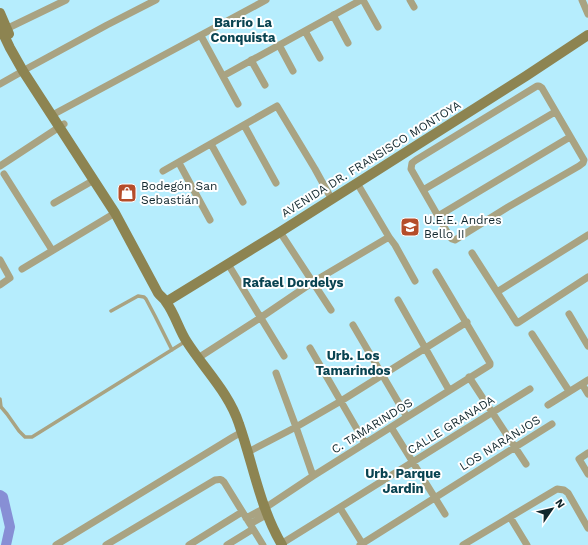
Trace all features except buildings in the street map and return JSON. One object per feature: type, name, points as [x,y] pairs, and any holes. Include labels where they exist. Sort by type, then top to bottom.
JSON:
[{"type":"main road","points":[[0,13],[2,30],[25,70],[61,125],[119,207],[164,291],[166,302]]},
{"type":"main road","name":"AVENIDA DR. FRANSISCO MONTOYA","points":[[166,302],[280,232],[588,35]]},
{"type":"main road","points":[[25,70],[56,113],[61,125],[115,213],[158,293],[166,302],[186,341],[226,396],[234,410],[267,511],[282,545]]},
{"type":"street","points":[[2,30],[66,0]]},
{"type":"street","points":[[0,84],[106,25],[156,0]]},
{"type":"street","points":[[56,113],[266,0]]},
{"type":"street","points":[[223,76],[332,15],[362,0],[378,27]]},
{"type":"street","points":[[410,0],[414,8]]},
{"type":"street","points":[[582,0],[588,14]]},
{"type":"street","points":[[332,15],[348,43]]},
{"type":"street","points":[[305,31],[320,58]]},
{"type":"street","points":[[201,36],[238,104]]},
{"type":"street","points":[[279,45],[293,71]]},
{"type":"street","points":[[251,60],[265,84]]},
{"type":"street","points":[[526,76],[534,88]]},
{"type":"street","points":[[537,86],[541,87],[584,160],[581,165],[455,240],[451,238],[411,169],[411,165],[413,162],[534,88],[537,86]]},
{"type":"street","points":[[163,171],[277,106],[331,198]]},
{"type":"street","points":[[423,190],[556,112]]},
{"type":"street","points":[[0,166],[61,125]]},
{"type":"street","points":[[244,125],[276,183]]},
{"type":"street","points":[[438,216],[570,137]]},
{"type":"street","points":[[211,144],[243,202]]},
{"type":"street","points":[[178,163],[210,220]]},
{"type":"street","points":[[4,174],[52,250]]},
{"type":"street","points":[[54,203],[94,180]]},
{"type":"street","points":[[357,183],[415,281]]},
{"type":"street","points":[[22,269],[115,213]]},
{"type":"street","points":[[280,232],[331,310]]},
{"type":"street","points":[[497,292],[588,235]]},
{"type":"street","points":[[198,358],[313,282],[389,237]]},
{"type":"street","points":[[472,253],[517,322],[588,277]]},
{"type":"street","points":[[0,260],[10,278],[0,285]]},
{"type":"street","points":[[228,264],[284,356]]},
{"type":"street","points":[[248,452],[341,401],[467,322],[436,272]]},
{"type":"street","points":[[398,300],[449,390]]},
{"type":"street","points":[[569,314],[588,346]]},
{"type":"street","name":"C. TAMARINDOS","points":[[248,521],[267,511],[313,476],[490,365],[467,322]]},
{"type":"street","points":[[353,325],[407,417]]},
{"type":"street","points":[[532,334],[569,392]]},
{"type":"street","points":[[310,348],[365,443]]},
{"type":"street","points":[[276,374],[313,476]]},
{"type":"street","points":[[470,377],[526,464]]},
{"type":"street","points":[[548,405],[585,382],[588,394]]},
{"type":"street","name":"CALLE GRANADA","points":[[282,545],[530,389]]},
{"type":"street","name":"LOS NARANJOS","points":[[361,544],[552,424]]},
{"type":"street","points":[[391,427],[445,514]]},
{"type":"street","points":[[56,545],[242,432]]},
{"type":"street","points":[[588,453],[579,459],[588,474]]},
{"type":"street","points":[[106,545],[219,479],[224,482],[263,545]]},
{"type":"street","points":[[463,545],[557,489],[564,490],[568,493],[588,528]]},
{"type":"street","points":[[340,508],[361,544]]},
{"type":"street","points":[[510,517],[527,545]]},
{"type":"street","points":[[189,545],[248,521]]},
{"type":"street","points":[[227,545],[248,521]]},
{"type":"lane","points":[[111,311],[138,296],[144,297],[172,350]]},
{"type":"lane","points":[[0,400],[0,407],[7,414],[19,432],[25,437],[32,436],[186,341]]},
{"type":"waterway","points":[[0,495],[3,497],[10,527],[6,545]]},
{"type":"place","name":"Bodegón San Sebastián","points":[[127,193]]},
{"type":"place","name":"U.E.E. Andres Bello II","points":[[410,227]]},
{"type":"district","name":"Barrio La Conquista","points":[[243,30]]},
{"type":"district","name":"Rafael Dordelys","points":[[293,282]]},
{"type":"district","name":"Urb. Los Tamarindos","points":[[353,362]]},
{"type":"district","name":"Urb. Parque Jardin","points":[[403,480]]}]
